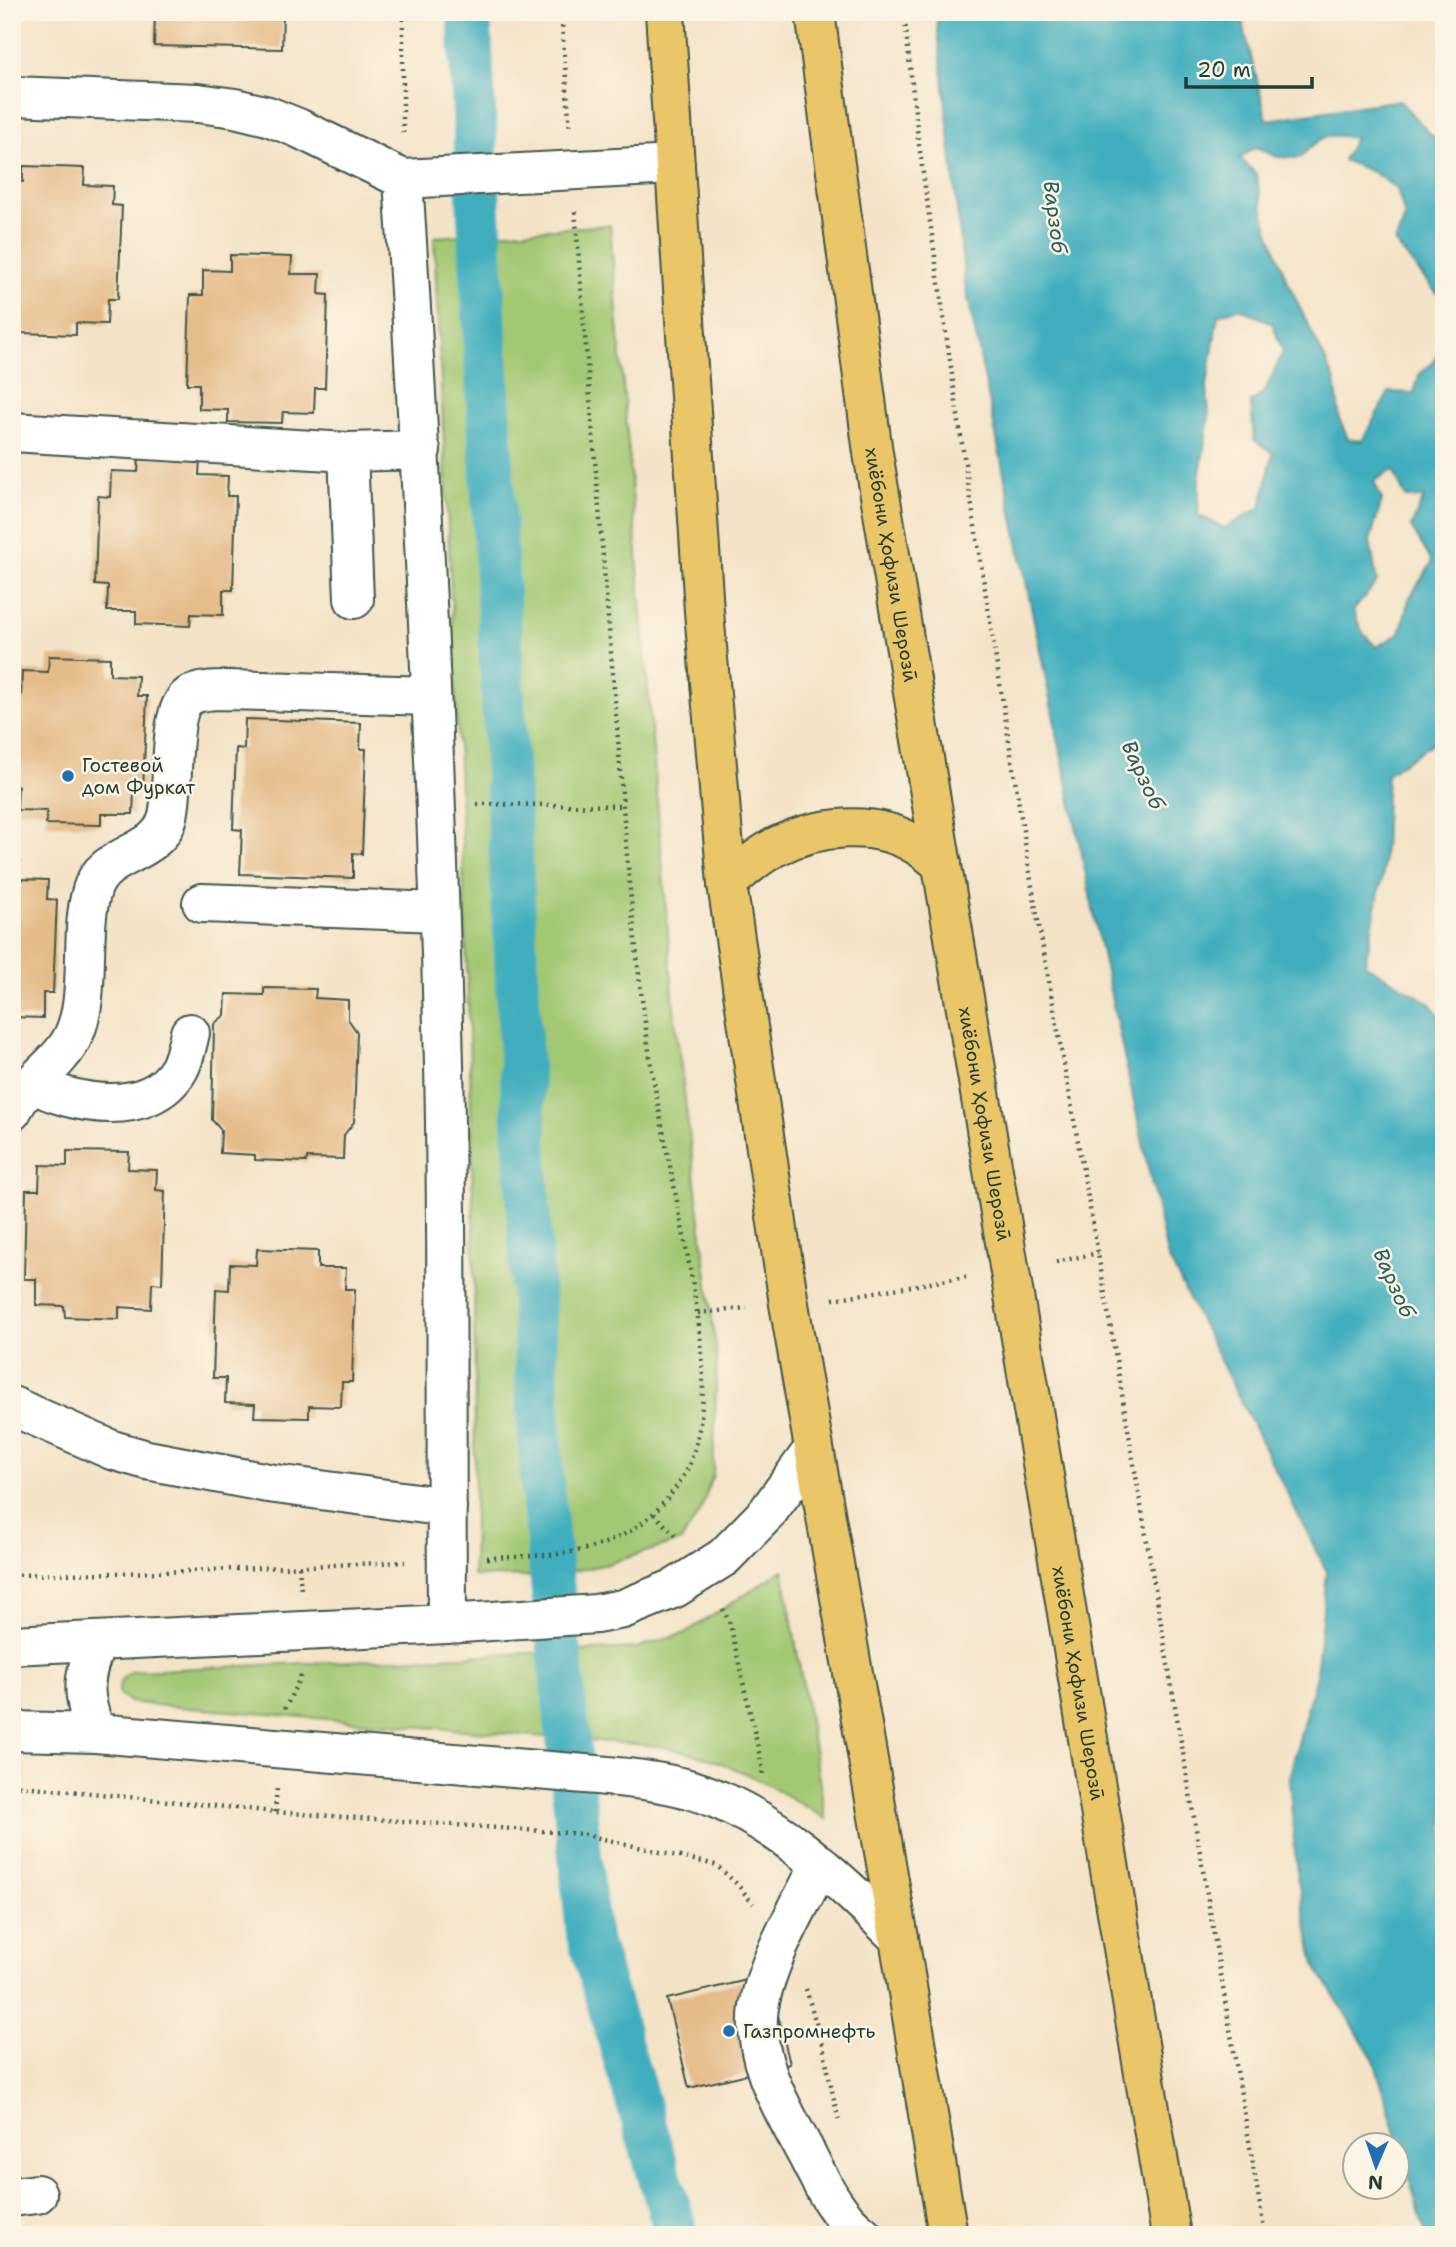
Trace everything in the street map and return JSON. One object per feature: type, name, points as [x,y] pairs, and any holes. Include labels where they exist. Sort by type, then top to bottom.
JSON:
[{"type":"main road","points":[[665,12],[704,611],[727,884],[758,1105],[813,1450],[900,1938],[948,2235]]},
{"type":"main road","name":"хиёбони Ҳофизи Шерозӣ","points":[[815,12],[873,453],[1171,2235]]},
{"type":"main road","points":[[727,884],[747,866],[774,848],[799,837],[828,830],[858,828],[889,834],[915,844],[942,864]]},
{"type":"street","points":[[12,96],[198,103],[235,108],[268,116],[299,128],[403,179],[675,165]]},
{"type":"street","points":[[403,179],[421,450],[439,912],[447,1266],[447,1624]]},
{"type":"street","points":[[12,432],[348,452],[421,450]]},
{"type":"street","points":[[348,452],[354,599]]},
{"type":"street","points":[[22,1097],[70,1043],[79,1022],[87,910],[92,887],[103,870],[160,834],[167,820],[181,704],[198,693],[226,690],[431,696]]},
{"type":"street","points":[[202,903],[439,912]]},
{"type":"street","points":[[22,1097],[53,1094],[97,1103],[123,1102],[147,1096],[166,1084],[178,1071],[190,1033]]},
{"type":"street","points":[[12,1406],[112,1450],[147,1460],[268,1483],[447,1507]]},
{"type":"street","points":[[12,1645],[447,1624],[596,1614],[623,1609],[666,1592],[703,1572],[745,1537],[768,1513],[813,1450]]},
{"type":"street","points":[[96,1733],[89,1714],[84,1682],[88,1662],[98,1641]]},
{"type":"street","points":[[12,1731],[96,1733],[583,1773],[658,1782],[720,1801],[779,1835],[820,1864],[900,1938]]},
{"type":"street","points":[[820,1864],[764,1986],[759,2009],[759,2032],[773,2087],[817,2174],[849,2225],[863,2235]]},
{"type":"path","points":[[403,12],[403,179]]},
{"type":"path","points":[[12,1575],[163,1572],[564,1554],[596,1548],[628,1534],[654,1514],[687,1471],[694,1448],[701,1404],[698,1313],[646,1031],[623,806],[561,12]]},
{"type":"path","points":[[904,12],[918,138],[961,444],[1032,887],[1098,1253],[1265,2235]]},
{"type":"path","points":[[435,803],[623,806]]},
{"type":"path","points":[[1056,1262],[1098,1253]]},
{"type":"path","points":[[833,1299],[966,1278]]},
{"type":"path","points":[[698,1313],[748,1308]]},
{"type":"path","points":[[654,1514],[681,1541]]},
{"type":"path","points":[[299,1566],[302,1596]]},
{"type":"path","points":[[723,1609],[730,1624],[763,1770],[761,1784]]},
{"type":"path","points":[[283,1715],[307,1662]]},
{"type":"path","points":[[275,1812],[278,1782]]},
{"type":"path","points":[[12,1785],[275,1812],[582,1834],[716,1865],[738,1885],[762,1915],[801,1976],[812,2003],[841,2135]]},
{"type":"green space","points":[[610,225],[675,1019],[717,1358],[713,1475],[700,1512],[681,1541],[604,1565],[542,1577],[473,1576],[475,1408],[470,1073],[458,739],[434,237]]},
{"type":"green space","points":[[783,1570],[826,1819],[765,1783],[717,1761],[658,1746],[154,1705],[130,1702],[120,1695],[121,1680],[134,1671],[636,1648],[685,1633]]},
{"type":"water","name":"Варзоб","points":[[936,12],[1240,12],[1267,120],[1399,100],[1440,144],[1444,160],[1444,302],[1395,243],[1405,217],[1397,189],[1373,172],[1343,160],[1355,138],[1324,138],[1300,158],[1277,157],[1256,147],[1240,158],[1256,174],[1265,220],[1287,281],[1335,380],[1340,421],[1348,439],[1362,441],[1389,392],[1414,393],[1419,375],[1434,361],[1444,343],[1444,735],[1387,774],[1383,873],[1365,964],[1428,1002],[1444,1020],[1444,2235],[1426,2235],[1410,2181],[1410,2132],[1395,2132],[1374,2060],[1315,1965],[1297,1876],[1289,1778],[1316,1675],[1327,1572],[1167,1255],[1101,949],[965,283]],"holes":[[[1239,308],[1272,323],[1283,352],[1265,391],[1251,402],[1254,440],[1273,453],[1261,507],[1224,528],[1198,515],[1199,480],[1209,417],[1207,386],[1218,315]],[[1393,470],[1406,498],[1424,497],[1411,527],[1432,562],[1409,599],[1400,633],[1376,647],[1363,633],[1353,611],[1377,582],[1370,541],[1382,500],[1374,481]]]},
{"type":"building","points":[[155,12],[283,12],[282,49],[154,46]]},
{"type":"building","points":[[23,166],[85,168],[84,185],[113,186],[112,205],[122,206],[118,299],[108,299],[107,324],[76,323],[76,335],[21,333],[21,321],[12,321],[12,181],[23,182]]},
{"type":"building","points":[[230,255],[292,257],[291,274],[320,274],[319,294],[328,295],[325,388],[315,388],[314,413],[283,412],[282,423],[228,422],[228,410],[199,409],[199,384],[187,384],[190,295],[203,295],[203,270],[230,271]]},
{"type":"building","points":[[139,457],[200,458],[199,475],[228,476],[227,496],[236,496],[233,590],[223,590],[223,615],[191,614],[190,626],[136,624],[136,611],[107,611],[108,586],[95,585],[98,496],[110,497],[111,471],[138,472]]},
{"type":"building","points":[[49,656],[110,658],[110,675],[138,676],[137,696],[147,696],[143,790],[134,790],[133,814],[101,814],[101,825],[46,824],[47,811],[17,810],[18,786],[12,785],[12,696],[21,697],[22,671],[48,672]]},
{"type":"building","points":[[245,719],[361,723],[360,749],[366,749],[362,854],[353,853],[353,878],[240,874],[242,830],[233,829],[236,748],[244,749]]},
{"type":"building","points":[[12,862],[20,862],[19,879],[48,880],[47,899],[57,900],[53,993],[43,993],[43,1018],[12,1017]]},
{"type":"building","points":[[264,988],[316,989],[315,998],[348,1000],[348,1019],[357,1032],[354,1122],[344,1135],[343,1159],[307,1158],[306,1162],[255,1160],[255,1155],[220,1153],[221,1130],[212,1120],[214,1024],[225,1015],[226,994],[264,995]]},
{"type":"building","points":[[67,1151],[129,1152],[128,1169],[157,1170],[156,1190],[165,1191],[162,1284],[152,1283],[151,1309],[119,1307],[119,1319],[65,1317],[64,1306],[36,1305],[36,1279],[24,1279],[26,1190],[39,1190],[40,1165],[67,1166]]},
{"type":"building","points":[[257,1249],[318,1251],[318,1268],[346,1268],[345,1289],[355,1289],[352,1382],[342,1382],[341,1407],[309,1406],[309,1418],[254,1417],[255,1404],[225,1403],[226,1378],[213,1378],[216,1289],[229,1290],[230,1264],[256,1265]]},
{"type":"building","name":"Газпромнефть","points":[[768,1975],[790,2064],[689,2088],[667,1999]]},
{"type":"waterway","points":[[469,12],[542,1483],[588,1934],[677,2235]]},
{"type":"place","name":"Гостевой дом Фуркат","points":[[68,776]]},
{"type":"place","name":"Газпромнефть","points":[[729,2031]]}]
